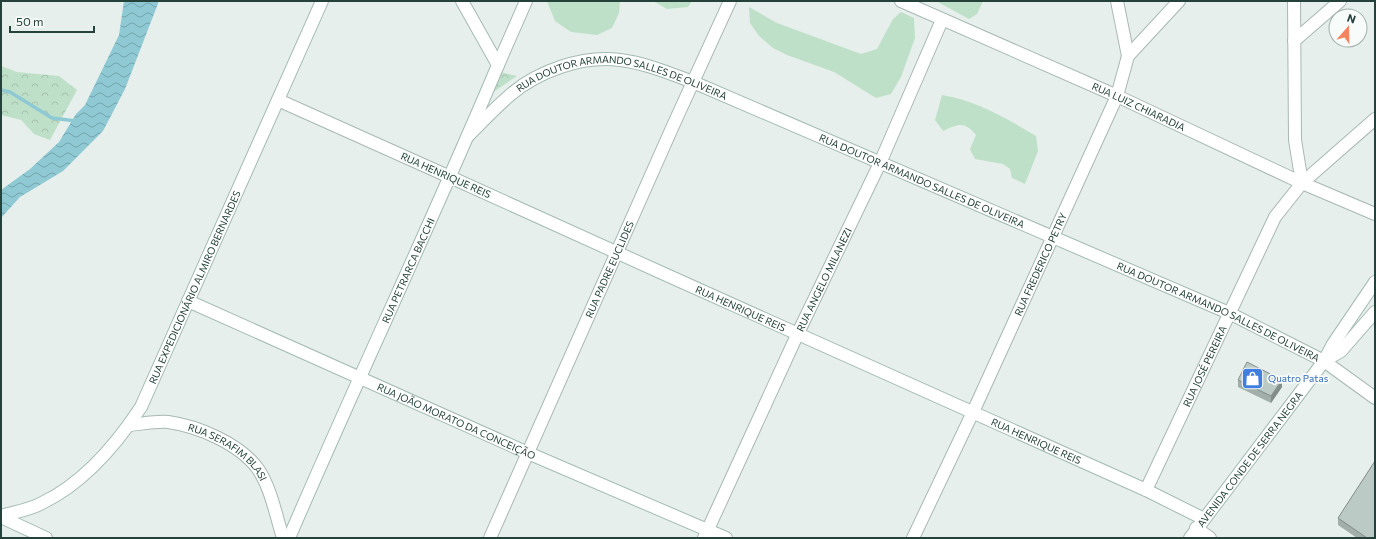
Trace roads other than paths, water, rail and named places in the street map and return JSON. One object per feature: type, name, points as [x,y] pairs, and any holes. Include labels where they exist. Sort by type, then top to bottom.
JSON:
[{"type":"street","name":"RUA EXPEDICIONÁRIO ALMIRO BERNARDES","points":[[1,517],[42,504],[73,484],[94,466],[129,425],[141,407],[322,1]]},
{"type":"street","points":[[462,1],[498,65]]},
{"type":"street","name":"RUA PETRARCA BACCHI","points":[[289,538],[358,378],[450,177],[526,1]]},
{"type":"street","name":"RUA PADRE EUCLIDES","points":[[490,538],[616,252],[730,1]]},
{"type":"street","name":"RUA LUIZ CHIARADIA","points":[[901,1],[1117,96],[1302,183],[1375,214]]},
{"type":"street","points":[[1117,1],[1128,56]]},
{"type":"street","name":"RUA FREDERICO PETRY","points":[[913,538],[973,412],[1117,96],[1128,56],[1179,1]]},
{"type":"street","points":[[1294,1],[1295,140],[1302,183]]},
{"type":"street","points":[[1294,41],[1340,1]]},
{"type":"street","name":"RUA ANGELO MILANEZI","points":[[705,534],[798,333],[880,163],[942,20]]},
{"type":"street","name":"RUA DOUTOR ARMANDO SALLES DE OLIVEIRA","points":[[468,136],[510,95],[531,80],[557,68],[586,60],[619,60],[653,67],[693,82],[1229,313],[1324,361],[1375,398]]},
{"type":"street","name":"RUA HENRIQUE REIS","points":[[278,100],[1146,490],[1204,518]]},
{"type":"street","name":"RUA JOSÉ PEREIRA","points":[[1146,490],[1275,217],[1302,183],[1375,119]]},
{"type":"street","name":"AVENIDA CONDE DE SERRA NEGRA","points":[[1193,533],[1324,361],[1333,344],[1375,282]]},
{"type":"street","name":"RUA JOÃO MORATO DA CONCEIÇÃO","points":[[188,301],[705,534],[726,538]]},
{"type":"street","name":"AVENIDA CONDE DE SERRA NEGRA","points":[[1324,361],[1341,352],[1375,312]]},
{"type":"street","name":"RUA SERAFIM BLASI","points":[[129,425],[167,422],[194,428],[237,449],[258,469],[268,491],[283,538]]},
{"type":"street","points":[[1,517],[46,538]]},
{"type":"street","points":[[1193,533],[1210,538]]},
{"type":"water","points":[[124,1],[159,1],[125,89],[103,131],[63,171],[20,197],[1,218],[1,190],[30,169],[59,142],[76,114],[85,105],[119,35]]},
{"type":"waterway","points":[[1,90],[10,92],[52,118],[76,121]]},
{"type":"place","name":"Quatro Patas","points":[[1253,378]]}]
